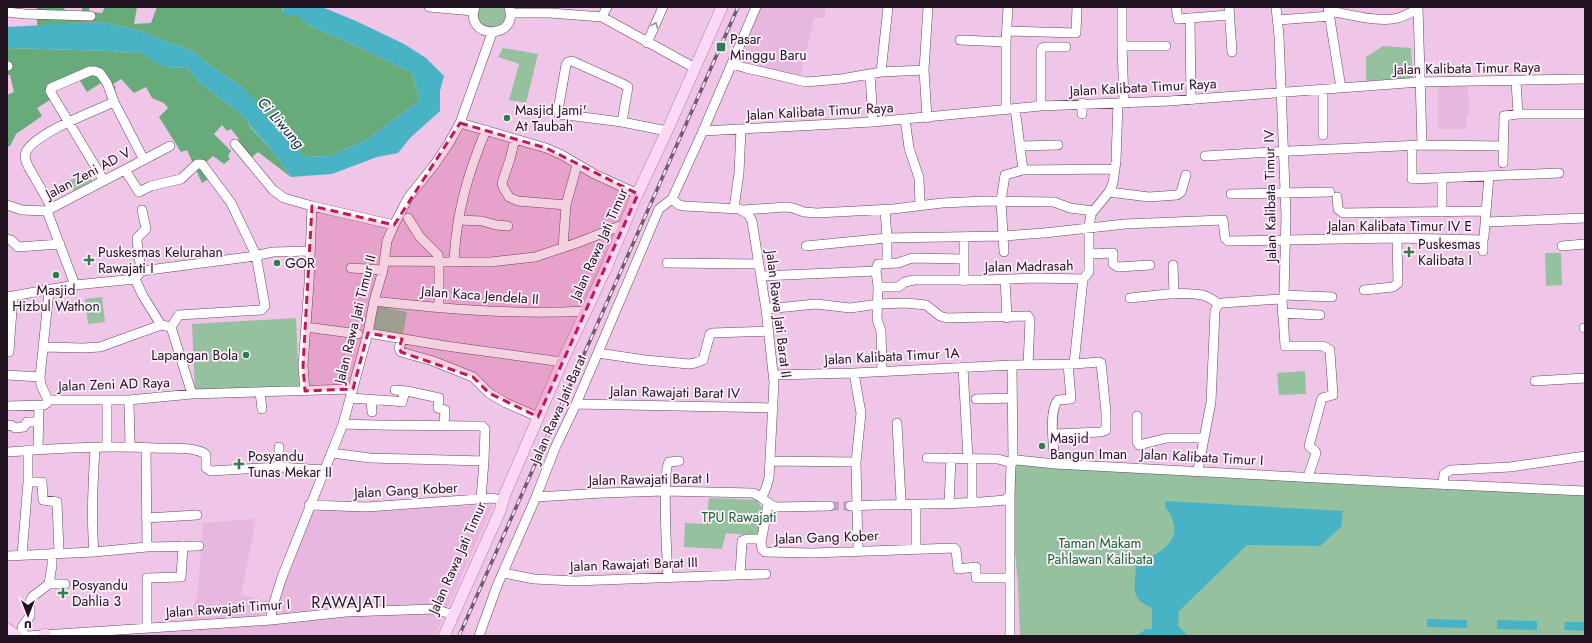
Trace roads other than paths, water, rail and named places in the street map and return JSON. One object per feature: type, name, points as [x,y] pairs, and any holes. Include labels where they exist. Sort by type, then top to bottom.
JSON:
[{"type":"main road","name":"Jalan Rawa Jati Timur","points":[[444,636],[465,571],[503,498],[538,417],[558,361],[585,311],[722,7]]},
{"type":"main road","name":"Jalan Rawa Jati Timur","points":[[440,636],[451,614]]},
{"type":"main road","points":[[7,629],[17,636]]},
{"type":"street","points":[[602,17],[607,7]]},
{"type":"street","points":[[648,43],[663,7]]},
{"type":"street","points":[[756,7],[672,199],[676,203],[684,206],[739,209],[785,207],[804,212],[818,213],[885,210],[920,205],[960,202],[1054,202],[1070,208],[1092,211],[1109,192],[1113,183],[1116,169],[1121,102],[1122,7]]},
{"type":"street","points":[[881,72],[888,7]]},
{"type":"street","points":[[927,118],[924,70],[928,7]]},
{"type":"street","points":[[1008,7],[1006,42],[1011,109],[1020,146],[1023,170]]},
{"type":"street","points":[[1007,31],[1076,32],[1077,7]]},
{"type":"street","points":[[1176,7],[1177,19],[1229,11],[1232,52]]},
{"type":"street","name":"Jalan Kalibata Timur IV","points":[[1276,7],[1278,20],[1285,193],[1286,241],[1282,313],[1285,346],[1323,346],[1330,350],[1333,395],[1322,398],[1309,446],[1316,451],[1316,453],[1308,477]]},
{"type":"street","points":[[436,8],[474,9],[473,18],[476,24],[480,29],[492,36],[506,27],[509,21],[510,10],[552,10],[602,17],[695,68]]},
{"type":"street","points":[[1278,20],[1329,11],[1388,19],[1399,17],[1418,8],[1420,82],[1417,146],[1412,179],[1559,173]]},
{"type":"street","points":[[1329,11],[1341,88]]},
{"type":"street","points":[[7,12],[91,16]]},
{"type":"street","points":[[1190,18],[1191,100]]},
{"type":"street","name":"Jalan Rawa Jati Timur II","points":[[271,620],[272,609],[282,577],[343,424],[370,334],[374,302],[383,266],[387,241],[408,198],[435,164],[460,123],[492,36]]},
{"type":"street","points":[[960,40],[1006,42]]},
{"type":"street","points":[[1122,46],[1166,46]]},
{"type":"street","points":[[1041,106],[1042,48],[1066,47]]},
{"type":"street","points":[[622,122],[628,87],[572,61],[568,62],[566,65],[558,110],[559,114],[622,122],[667,131]]},
{"type":"street","points":[[732,64],[806,82],[840,79],[881,72],[924,70]]},
{"type":"street","points":[[104,181],[50,89],[83,74],[95,71],[100,73],[107,83],[114,102],[144,160]]},
{"type":"street","points":[[870,74],[873,122]]},
{"type":"street","name":"Jalan Kalibata Timur Raya","points":[[703,131],[905,120],[1041,106],[1082,103],[1191,100],[1420,82],[1585,79]]},
{"type":"street","points":[[1516,81],[1518,114]]},
{"type":"street","points":[[1323,89],[1323,135]]},
{"type":"street","points":[[7,204],[22,210],[50,209],[25,159],[26,153],[30,146],[68,122],[114,102]]},
{"type":"street","points":[[1082,103],[1082,114]]},
{"type":"street","points":[[1503,163],[1504,116],[1518,114],[1585,114]]},
{"type":"street","points":[[905,120],[910,148],[919,178],[920,205]]},
{"type":"street","points":[[460,123],[546,148],[562,155],[594,174],[638,194]]},
{"type":"street","points":[[739,209],[741,129]]},
{"type":"street","points":[[454,262],[458,220],[468,175],[486,130]]},
{"type":"street","points":[[514,138],[509,164],[502,183],[509,196],[518,201],[566,205]]},
{"type":"street","points":[[235,144],[273,190],[284,198],[312,206],[394,224]]},
{"type":"street","points":[[1020,146],[1058,145]]},
{"type":"street","name":"Jalan Zeni AD V","points":[[75,286],[60,244],[50,209],[170,146]]},
{"type":"street","points":[[1204,156],[1283,151],[1417,146],[1503,146]]},
{"type":"street","points":[[125,170],[139,192],[151,186],[181,179],[197,164],[202,164],[231,203],[256,255],[265,306],[264,308],[261,310],[178,315],[170,327]]},
{"type":"street","points":[[563,247],[566,205],[577,165]]},
{"type":"street","points":[[1004,252],[1001,201],[1005,175],[1023,170],[1116,169]]},
{"type":"street","points":[[1109,192],[1149,197],[1177,195],[1181,192],[1186,175]]},
{"type":"street","name":"Jalan Kalibata Timur IV E","points":[[1089,227],[1223,220],[1225,238],[1228,241],[1397,238],[1483,240],[1486,222],[1489,176]]},
{"type":"street","points":[[1442,178],[1442,212]]},
{"type":"street","points":[[1231,194],[1334,194],[1338,209],[1343,213],[1486,211]]},
{"type":"street","name":"Jalan Rawa Jati Barat","points":[[479,636],[555,448],[576,404],[659,209],[672,199]]},
{"type":"street","points":[[305,391],[303,366],[308,306],[312,206]]},
{"type":"street","name":"Jalan Rawa Jati Barat II","points":[[739,209],[748,214],[752,221],[766,309],[774,375],[770,461],[765,500]]},
{"type":"street","points":[[9,352],[10,296],[135,279],[141,271],[137,238],[146,229],[142,210]]},
{"type":"street","points":[[885,210],[887,263]]},
{"type":"street","name":"Jalan Madrasah","points":[[878,287],[898,287],[905,282],[914,280],[964,281],[1034,278],[1084,279],[1089,272],[1089,227],[1092,211]]},
{"type":"street","points":[[408,218],[420,237],[438,256],[439,307]]},
{"type":"street","points":[[1486,222],[1585,218]]},
{"type":"street","points":[[458,220],[482,221],[496,226],[508,226]]},
{"type":"street","points":[[351,268],[439,261],[491,262],[513,260],[534,256],[576,243],[624,224]]},
{"type":"street","points":[[806,246],[887,238],[1004,236],[1044,233],[1089,227]]},
{"type":"street","points":[[964,237],[964,281]]},
{"type":"street","points":[[1364,290],[1393,287],[1398,283],[1397,238]]},
{"type":"street","points":[[7,239],[11,240],[18,247],[60,244]]},
{"type":"street","points":[[1483,240],[1483,251]]},
{"type":"street","points":[[1562,246],[1585,244]]},
{"type":"street","points":[[141,271],[273,252],[310,251]]},
{"type":"street","points":[[1089,254],[1113,254],[1113,264],[1118,267],[1150,265]]},
{"type":"street","points":[[882,371],[881,331],[877,319],[878,287],[876,271],[878,264],[898,263],[912,258],[923,257],[963,259]]},
{"type":"street","points":[[667,263],[759,264]]},
{"type":"street","points":[[1173,265],[1174,294]]},
{"type":"street","points":[[760,276],[876,271]]},
{"type":"street","points":[[135,279],[143,296],[161,324],[170,327]]},
{"type":"street","points":[[1005,279],[1007,318]]},
{"type":"street","points":[[1055,464],[1052,416],[1054,404],[1058,400],[1068,400],[1072,396],[1071,364],[1084,279]]},
{"type":"street","points":[[40,377],[44,347],[48,291]]},
{"type":"street","points":[[1130,298],[1174,294],[1203,295],[1219,304],[1283,297],[1332,297]]},
{"type":"street","name":"Jalan Kaca Jendela II","points":[[374,302],[482,311],[542,314],[585,311]]},
{"type":"street","points":[[766,309],[816,304],[850,308],[878,304],[921,304],[930,307],[940,316],[947,318],[1007,318],[1028,316],[1028,365]]},
{"type":"street","points":[[1198,470],[1211,402],[1215,311],[1219,304]]},
{"type":"street","points":[[1282,313],[1320,314]]},
{"type":"street","points":[[44,347],[100,347],[161,324]]},
{"type":"street","points":[[170,327],[192,394]]},
{"type":"street","points":[[306,327],[358,334]]},
{"type":"street","points":[[598,353],[645,360],[695,363],[703,360],[710,334],[717,332],[768,330]]},
{"type":"street","points":[[370,334],[558,361]]},
{"type":"street","points":[[402,339],[399,348],[401,352],[432,361],[473,377],[489,393],[506,403],[538,417]]},
{"type":"street","name":"Jalan Kalibata Timur 1A","points":[[774,375],[854,373],[1012,365],[1101,363],[1106,412],[1106,430],[1101,432],[1054,434]]},
{"type":"street","points":[[1010,636],[1010,495],[1013,462],[1012,365]]},
{"type":"street","points":[[963,367],[972,503]]},
{"type":"street","points":[[854,373],[861,413],[856,462],[854,505],[858,550]]},
{"type":"street","name":"Jalan Zeni AD Raya","points":[[7,375],[40,377],[41,385],[48,400],[130,400],[192,394],[305,391],[351,394],[371,400],[394,400],[402,402],[406,389]]},
{"type":"street","points":[[1535,381],[1585,378]]},
{"type":"street","points":[[395,390],[406,389],[439,398],[438,408],[445,410],[444,425]]},
{"type":"street","points":[[260,392],[262,409]]},
{"type":"street","points":[[976,399],[1012,398]]},
{"type":"street","points":[[7,406],[39,406],[47,403],[48,400]]},
{"type":"street","points":[[107,400],[107,447]]},
{"type":"street","points":[[130,400],[130,447]]},
{"type":"street","points":[[371,400],[372,412]]},
{"type":"street","name":"Jalan Rawajati Barat IV","points":[[576,404],[773,408]]},
{"type":"street","points":[[38,449],[39,406]]},
{"type":"street","points":[[1137,416],[1137,442],[1139,445],[1167,438],[1204,438]]},
{"type":"street","points":[[7,426],[11,425],[16,428],[24,427],[27,422],[39,422]]},
{"type":"street","points":[[897,423],[902,506]]},
{"type":"street","points":[[343,424],[484,427],[484,461],[481,499]]},
{"type":"street","points":[[146,447],[146,518],[148,547]]},
{"type":"street","points":[[7,452],[38,449],[146,447],[201,451],[206,455],[206,468],[211,471],[279,467],[324,470]]},
{"type":"street","points":[[279,447],[279,467]]},
{"type":"street","points":[[94,552],[93,491],[95,448]]},
{"type":"street","points":[[22,555],[28,482],[28,450]]},
{"type":"street","points":[[332,453],[370,458],[484,461]]},
{"type":"street","points":[[1443,485],[1444,474],[1451,470],[1510,467],[1585,456]]},
{"type":"street","name":"Jalan Kalibata Timur I","points":[[927,458],[998,459],[1013,462],[1017,460],[1055,464],[1198,470],[1443,485],[1585,491]]},
{"type":"street","points":[[949,504],[951,458]]},
{"type":"street","points":[[668,577],[666,491],[667,465],[671,462],[679,461]]},
{"type":"street","points":[[770,461],[856,462]]},
{"type":"street","points":[[28,482],[42,482],[43,500],[57,502],[55,553],[49,584]]},
{"type":"street","name":"Jalan Rawajati Barat I","points":[[536,497],[666,491],[752,493],[765,500]]},
{"type":"street","points":[[854,505],[902,506],[972,503],[1005,500],[1010,495]]},
{"type":"street","name":"Jalan Gang Kober","points":[[310,505],[367,507],[436,504],[503,498]]},
{"type":"street","points":[[765,500],[780,508],[830,506]]},
{"type":"street","name":"Jalan Gang Kober","points":[[765,500],[761,539],[762,549],[767,553],[812,553],[858,550],[954,548],[956,550],[958,569],[976,567],[976,578],[1010,578]]},
{"type":"street","points":[[916,505],[916,548]]},
{"type":"street","points":[[146,518],[197,516]]},
{"type":"street","points":[[740,575],[742,541],[746,539],[761,539]]},
{"type":"street","points":[[147,628],[147,578],[181,577],[183,546]]},
{"type":"street","points":[[7,556],[94,552],[148,547],[199,546]]},
{"type":"street","name":"Jalan Rawajati Barat III","points":[[504,573],[555,580],[766,574]]},
{"type":"street","points":[[24,636],[22,627],[30,616],[30,602],[32,597],[49,584],[65,584]]},
{"type":"street","name":"Jalan Rawajati Timur I","points":[[28,636],[271,620],[346,612],[434,609],[451,614]]},
{"type":"water","points":[[282,7],[322,7],[356,21],[404,44],[426,58],[444,76],[440,91],[440,111],[410,138],[398,153],[377,157],[332,174],[291,177],[275,154],[251,127],[246,118],[200,83],[186,67],[166,67],[139,51],[129,53],[111,51],[7,48],[7,27],[101,22],[137,30],[192,51],[242,87],[305,157],[330,156],[368,139],[420,100],[412,73],[361,48],[308,25],[296,14],[287,17]]},
{"type":"water","points":[[1165,501],[1343,511],[1341,527],[1320,546],[1247,545],[1179,611],[1178,626],[1188,636],[1136,636],[1146,629],[1152,629],[1152,608],[1140,600],[1135,592],[1136,566],[1163,549],[1173,537],[1173,522],[1171,514],[1166,509]]},
{"type":"water","points":[[1427,619],[1467,620],[1467,628],[1427,627]]},
{"type":"water","points":[[1497,620],[1537,621],[1537,630],[1497,629]]},
{"type":"water","points":[[1565,622],[1585,622],[1585,631],[1564,630]]},
{"type":"tunnel","points":[[830,506],[850,506]]},
{"type":"railway","points":[[459,636],[738,7]]},
{"type":"place","name":"Pasar Minggu Baru","points":[[721,47]]},
{"type":"place","name":"Masjid Jami' At Taubah","points":[[507,118]]},
{"type":"place","name":"Puskesmas Kalibata I","points":[[1409,252]]},
{"type":"place","name":"Puskesmas Kelurahan Rawajati I","points":[[89,260]]},
{"type":"place","name":"GOR","points":[[277,263]]},
{"type":"place","name":"Masjid Hizbul Wathon","points":[[56,275]]},
{"type":"place","name":"Lapangan Bola","points":[[246,355]]},
{"type":"place","name":"Masjid Bangun Iman","points":[[1042,446]]},
{"type":"place","name":"Posyandu Tunas Mekar II","points":[[239,464]]},
{"type":"place","name":"Posyandu Dahlia 3","points":[[63,593]]},
{"type":"district","name":"RAWAJATI","points":[[349,602]]},
{"type":"water label","name":"Ci Liwung","points":[[281,123]]},
{"type":"park label","name":"TPU Rawajati","points":[[739,517]]},
{"type":"park label","name":"Taman Makam Pahlawan Kalibata","points":[[1100,552]]}]
